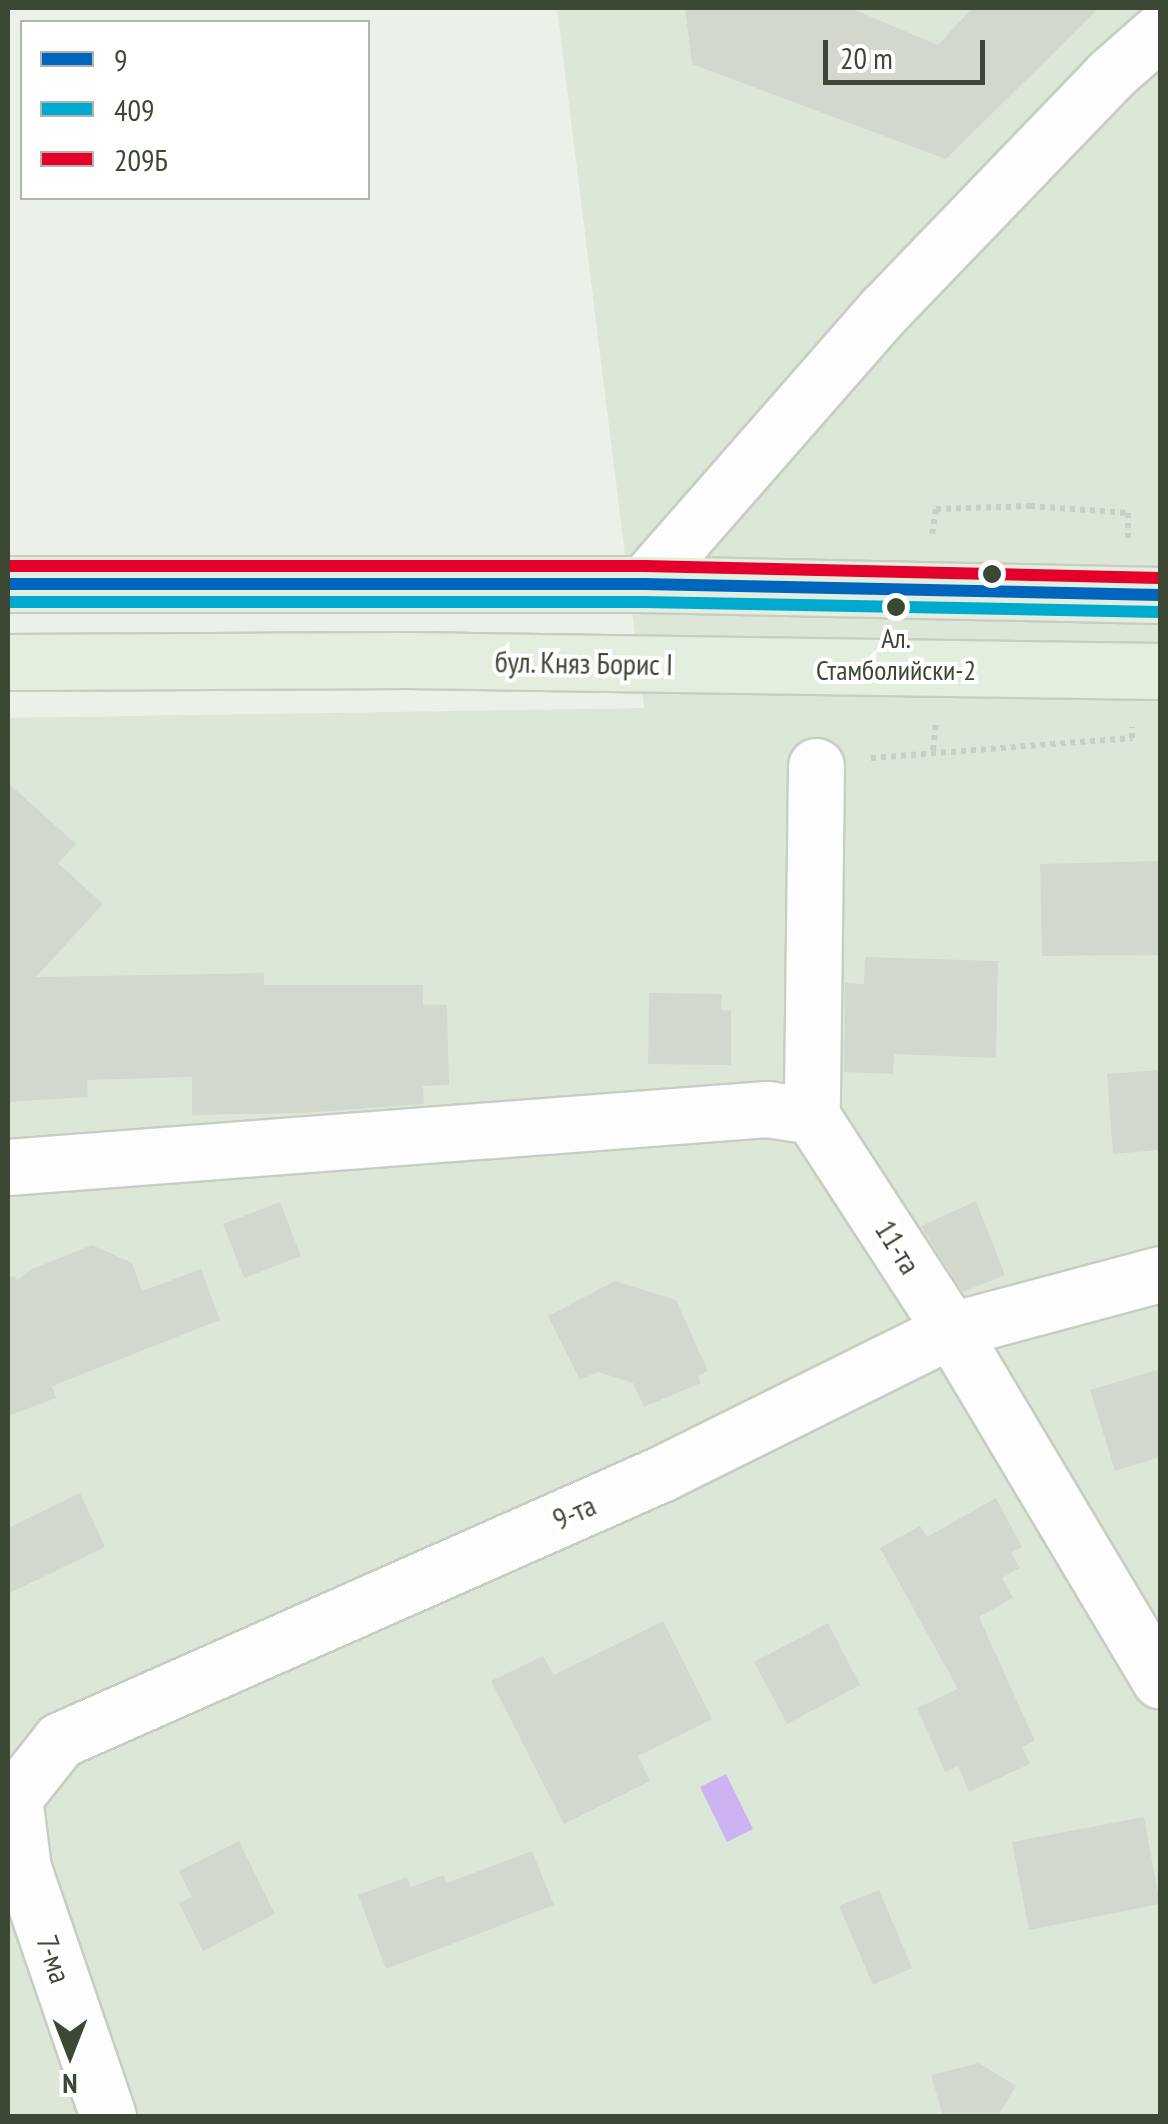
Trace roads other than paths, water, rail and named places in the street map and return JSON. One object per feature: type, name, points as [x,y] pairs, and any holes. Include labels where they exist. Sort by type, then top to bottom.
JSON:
[{"type":"highway","points":[[8,584],[644,584],[1160,595]]},
{"type":"highway","name":"бул. Княз Борис I","points":[[8,662],[408,660],[1160,671]]},
{"type":"street","points":[[644,584],[884,310],[1111,74],[1160,30]]},
{"type":"street","points":[[8,1166],[767,1109],[812,1116],[816,766]]},
{"type":"street","name":"11-та","points":[[812,1116],[950,1330],[1160,1680]]},
{"type":"street","name":"9-та","points":[[14,1798],[60,1740],[663,1473],[950,1330],[1160,1274]]},
{"type":"street","name":"7-ма","points":[[14,1798],[15,1869],[108,2116]]},
{"type":"place","name":"Ал. Стамболийски-2","points":[[896,607]]}]
